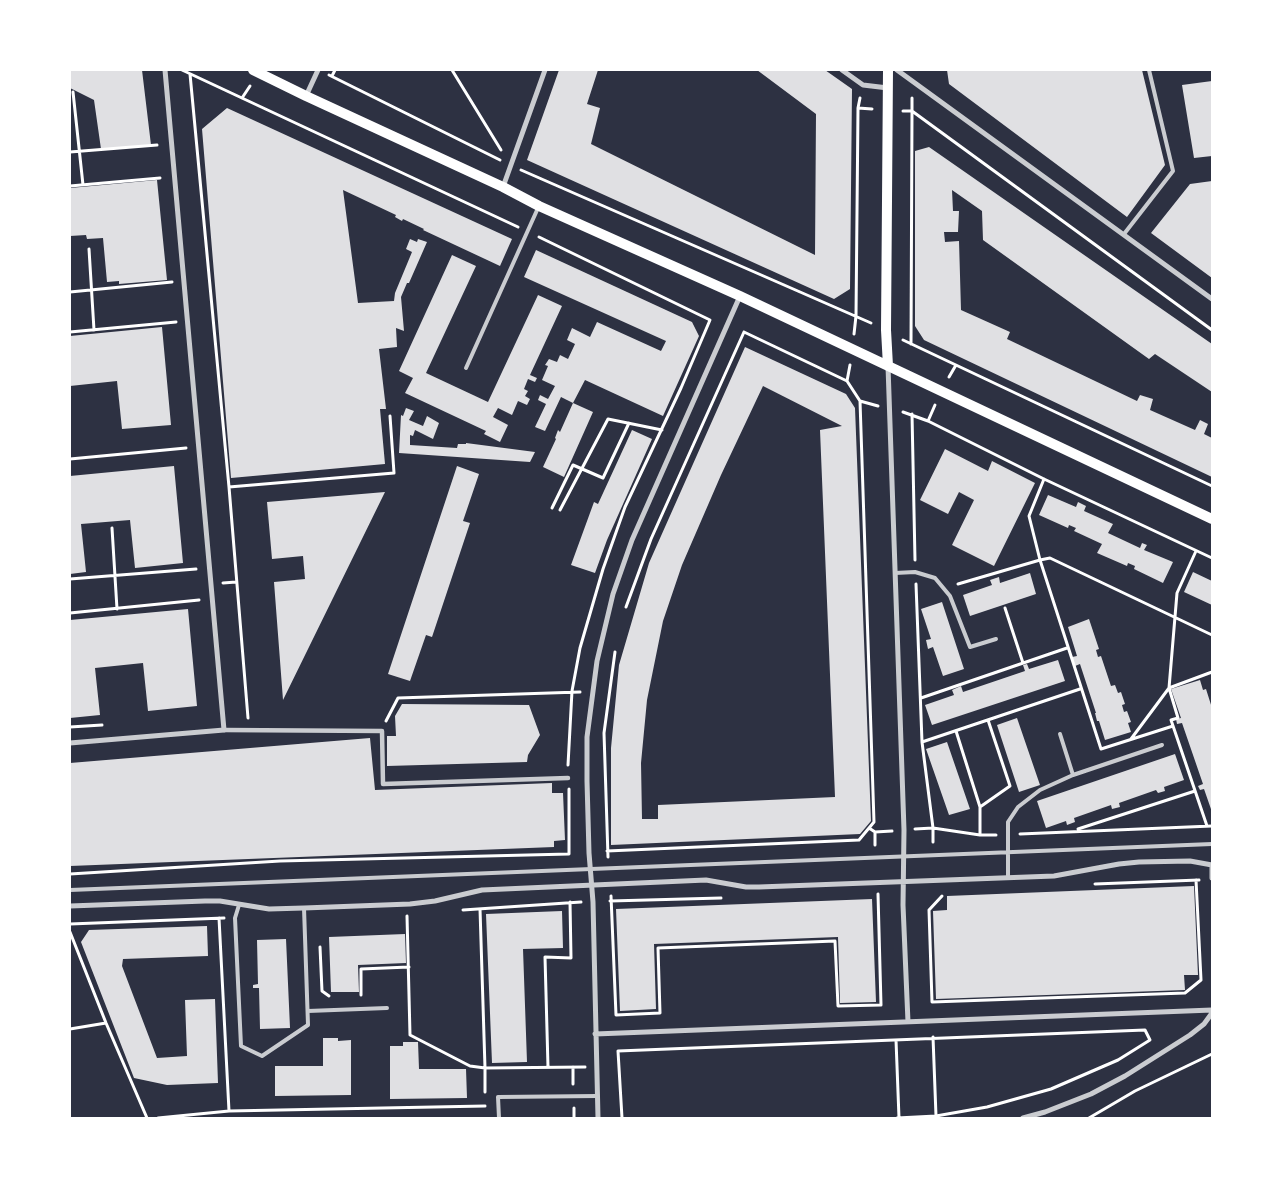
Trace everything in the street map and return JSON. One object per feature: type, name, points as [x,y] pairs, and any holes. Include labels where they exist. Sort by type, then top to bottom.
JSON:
[{"type":"main road","points":[[253,70],[503,187],[539,206],[740,296],[1212,519]]},
{"type":"main road","points":[[888,70],[886,330],[888,366]]},
{"type":"street","points":[[165,70],[224,730]]},
{"type":"street","points":[[306,96],[318,70]]},
{"type":"street","points":[[503,187],[545,70]]},
{"type":"street","points":[[842,70],[863,86],[888,88]]},
{"type":"street","points":[[897,70],[1212,299]]},
{"type":"street","points":[[598,1118],[587,737],[592,693],[602,637],[613,594],[632,540],[740,296]]},
{"type":"street","points":[[888,366],[904,830],[903,881],[908,1022]]},
{"type":"street","points":[[70,743],[224,730],[382,731],[383,784],[568,778]]},
{"type":"street","points":[[70,906],[205,901],[269,909],[410,904],[435,901],[482,890],[706,880],[746,887],[759,887],[1008,878],[1068,874],[1139,862],[1190,861],[1212,865],[1212,878]]},
{"type":"street","points":[[595,1034],[1212,1011]]},
{"type":"street","points":[[1023,1118],[1045,1112],[1091,1094],[1125,1076],[1190,1035],[1204,1024],[1212,1011]]},
{"type":"lane","points":[[1124,234],[1173,171],[1150,70]]},
{"type":"lane","points":[[466,368],[526,231],[539,206]]},
{"type":"lane","points":[[895,573],[915,572],[935,578],[950,596],[970,648],[996,639]]},
{"type":"lane","points":[[1060,734],[1073,775]]},
{"type":"lane","points":[[1008,878],[1008,822],[1018,807],[1040,790],[1073,775],[1162,745]]},
{"type":"lane","points":[[70,890],[904,858],[1212,844]]},
{"type":"lane","points":[[238,904],[235,918],[241,1046],[262,1056],[308,1026],[304,908]]},
{"type":"lane","points":[[308,1011],[387,1008]]},
{"type":"lane","points":[[499,1118],[498,1097],[597,1096]]},
{"type":"path","points":[[70,874],[280,861],[569,854],[859,840],[874,822],[860,401],[847,381],[728,324],[710,320],[526,231],[182,70]]},
{"type":"path","points":[[318,70],[510,166],[856,316],[910,344],[1212,486]]},
{"type":"path","points":[[452,70],[510,166]]},
{"type":"path","points":[[190,73],[229,487],[394,473],[390,416]]},
{"type":"path","points":[[856,316],[858,108],[863,86]]},
{"type":"path","points":[[73,92],[83,185]]},
{"type":"path","points":[[910,344],[912,111],[1212,330]]},
{"type":"path","points":[[70,152],[157,145]]},
{"type":"path","points":[[70,186],[160,178]]},
{"type":"path","points":[[89,249],[94,330]]},
{"type":"path","points":[[70,292],[172,282]]},
{"type":"path","points":[[569,871],[568,778],[572,691],[580,648],[603,569],[626,507],[710,320]]},
{"type":"path","points":[[70,332],[176,322]]},
{"type":"path","points":[[624,615],[638,570],[651,539],[744,332]]},
{"type":"path","points":[[860,401],[912,414],[1212,558]]},
{"type":"path","points":[[912,414],[915,572],[922,742],[933,828]]},
{"type":"path","points":[[560,510],[608,419],[662,430]]},
{"type":"path","points":[[552,508],[573,465],[603,478],[629,423]]},
{"type":"path","points":[[186,440],[187,454]]},
{"type":"path","points":[[70,459],[186,448]]},
{"type":"path","points":[[1044,479],[1029,516],[1040,560],[1067,648],[1101,749],[1172,726]]},
{"type":"path","points":[[112,528],[117,609]]},
{"type":"path","points":[[1196,551],[1177,593],[1169,688],[1178,718],[1171,720],[1172,726],[1207,826]]},
{"type":"path","points":[[958,584],[1050,558],[1212,635]]},
{"type":"path","points":[[198,560],[199,577]]},
{"type":"path","points":[[70,579],[198,569]]},
{"type":"path","points":[[70,613],[200,600],[200,592]]},
{"type":"path","points":[[1005,608],[1023,663]]},
{"type":"path","points":[[609,869],[604,733],[616,648]]},
{"type":"path","points":[[921,698],[1067,648]]},
{"type":"path","points":[[1131,739],[1169,688],[1212,672]]},
{"type":"path","points":[[922,742],[1080,689]]},
{"type":"path","points":[[382,731],[398,698],[572,691]]},
{"type":"path","points":[[980,807],[1010,786],[988,720]]},
{"type":"path","points":[[70,727],[107,724]]},
{"type":"path","points":[[956,731],[980,807],[980,835]]},
{"type":"path","points":[[1073,831],[1194,791]]},
{"type":"path","points":[[869,828],[875,832],[933,828],[980,835],[1007,835],[1212,826]]},
{"type":"path","points":[[875,832],[876,859]]},
{"type":"path","points":[[932,1002],[1185,993],[1201,980],[1196,880]]},
{"type":"path","points":[[610,885],[616,1015],[660,1013],[658,948],[835,941],[838,1006],[881,1005],[877,882]]},
{"type":"path","points":[[548,1067],[545,957],[571,958],[570,887]]},
{"type":"path","points":[[936,1117],[929,910],[942,896]]},
{"type":"path","points":[[480,909],[485,1068]]},
{"type":"path","points":[[407,913],[410,1035],[470,1066],[485,1068],[573,1067]]},
{"type":"path","points":[[219,918],[229,1111]]},
{"type":"path","points":[[70,932],[106,1024],[147,1118]]},
{"type":"path","points":[[320,944],[322,991],[328,996],[336,996]]},
{"type":"path","points":[[353,995],[362,995],[361,969],[409,966]]},
{"type":"path","points":[[70,1029],[106,1024]]},
{"type":"path","points":[[622,1118],[618,1051],[1145,1030],[1150,1040],[1118,1060],[1051,1089],[995,1105],[936,1117],[898,1118],[896,1040]]},
{"type":"path","points":[[1089,1118],[1135,1091],[1212,1054]]},
{"type":"path","points":[[158,1118],[229,1111],[485,1106]]},
{"type":"building","points":[[70,70],[142,70],[151,145],[101,149],[94,100],[70,88]]},
{"type":"building","points":[[559,70],[598,70],[587,104],[600,108],[591,144],[815,255],[816,114],[757,70],[825,70],[852,89],[850,289],[834,299],[527,160]]},
{"type":"building","points":[[947,70],[1142,70],[1165,165],[1127,217],[949,84]]},
{"type":"building","points":[[1212,81],[1212,156],[1194,158],[1182,85]]},
{"type":"building","points":[[227,108],[512,239],[500,266],[403,219],[402,221],[395,217],[396,215],[343,190],[358,303],[394,301],[395,293],[412,252],[406,249],[410,239],[417,242],[418,239],[427,242],[401,297],[404,331],[396,328],[397,347],[379,349],[386,409],[380,409],[385,464],[231,478],[202,129]]},
{"type":"building","points":[[929,147],[1212,344],[1212,392],[1155,354],[1149,359],[983,240],[982,211],[952,190],[953,211],[959,211],[958,232],[944,232],[945,242],[959,241],[961,310],[1010,332],[1007,339],[1137,401],[1140,395],[1153,399],[1150,410],[1195,430],[1200,420],[1208,424],[1204,434],[1212,438],[1212,477],[924,340],[915,326],[915,151]]},
{"type":"building","points":[[157,180],[167,280],[119,284],[119,281],[107,282],[103,238],[87,239],[86,235],[70,236],[70,188]]},
{"type":"building","points":[[1212,181],[1212,278],[1151,233],[1190,184]]},
{"type":"building","points":[[536,250],[692,322],[699,336],[663,416],[585,380],[573,403],[561,397],[545,431],[535,427],[546,404],[538,400],[540,395],[548,399],[555,386],[542,380],[548,366],[545,365],[549,359],[557,362],[560,355],[568,359],[575,344],[567,340],[572,328],[590,337],[597,322],[661,351],[666,341],[524,277]]},
{"type":"building","points":[[452,255],[476,266],[426,373],[488,402],[538,295],[562,306],[530,375],[537,378],[535,382],[528,379],[524,389],[528,391],[525,396],[530,399],[527,405],[518,401],[512,415],[498,408],[493,417],[508,425],[500,442],[484,434],[486,431],[405,393],[413,378],[399,371]]},
{"type":"building","points":[[162,327],[171,425],[122,429],[117,381],[70,386],[70,336]]},
{"type":"building","points":[[745,347],[846,394],[855,408],[871,821],[860,834],[611,845],[611,748],[619,665],[649,563]],"holes":[[[763,386],[842,426],[820,430],[835,797],[658,805],[658,819],[642,819],[641,763],[647,700],[663,621],[682,565],[721,475]]]},
{"type":"building","points":[[573,403],[593,412],[564,477],[543,467],[556,439],[558,430],[560,432]]},
{"type":"building","points":[[406,408],[414,411],[409,420],[423,426],[427,416],[439,423],[433,439],[415,430],[413,436],[410,435],[410,445],[457,448],[458,444],[466,443],[535,452],[530,462],[399,453],[401,415],[403,416]]},
{"type":"building","points":[[632,430],[652,439],[607,540],[595,573],[571,565],[594,502],[598,504]]},
{"type":"building","points":[[945,449],[988,471],[992,461],[1035,483],[994,566],[952,545],[974,500],[959,492],[948,514],[920,500]]},
{"type":"building","points":[[174,466],[183,563],[135,568],[130,520],[81,524],[86,572],[70,574],[70,476]]},
{"type":"building","points":[[457,466],[479,474],[463,521],[470,523],[432,637],[426,635],[410,681],[388,674]]},
{"type":"building","points":[[385,492],[283,700],[274,582],[305,579],[303,556],[272,559],[267,502]]},
{"type":"building","points":[[1048,495],[1076,507],[1078,502],[1086,506],[1084,511],[1113,524],[1108,533],[1140,548],[1142,543],[1147,545],[1144,550],[1173,562],[1163,583],[1134,569],[1135,566],[1128,563],[1127,566],[1097,553],[1102,544],[1074,531],[1076,528],[1069,525],[1068,528],[1039,515]]},
{"type":"building","points":[[1193,572],[1212,581],[1212,605],[1184,592]]},
{"type":"building","points":[[1030,573],[1036,594],[970,616],[963,595],[992,585],[990,580],[999,577],[1000,583]]},
{"type":"building","points":[[942,602],[964,669],[943,676],[933,647],[928,649],[926,640],[931,639],[921,609]]},
{"type":"building","points":[[188,609],[197,706],[148,711],[143,663],[95,668],[100,715],[70,718],[70,620]]},
{"type":"building","points":[[1089,619],[1099,649],[1096,650],[1098,657],[1101,656],[1111,686],[1115,685],[1118,693],[1121,692],[1125,704],[1122,705],[1124,712],[1127,711],[1131,722],[1128,723],[1131,732],[1105,740],[1099,721],[1097,721],[1080,664],[1075,666],[1072,657],[1077,656],[1068,627]]},
{"type":"building","points":[[1058,660],[1065,681],[932,725],[925,705],[954,695],[952,690],[961,686],[963,692],[1025,671],[1023,665],[1027,664],[1029,669]]},
{"type":"building","points":[[1200,680],[1203,690],[1206,689],[1212,708],[1212,812],[1204,789],[1200,790],[1198,786],[1203,784],[1182,723],[1177,724],[1176,719],[1181,718],[1171,689]]},
{"type":"building","points":[[402,704],[529,705],[540,735],[528,755],[527,762],[387,766],[387,736],[396,736],[395,716]]},
{"type":"building","points":[[1017,718],[1040,785],[1019,792],[997,725]]},
{"type":"building","points":[[370,738],[375,790],[552,783],[552,793],[563,793],[565,840],[554,841],[554,847],[70,866],[70,763]]},
{"type":"building","points":[[947,742],[970,809],[949,815],[926,749]]},
{"type":"building","points":[[1175,754],[1184,780],[1164,787],[1165,791],[1158,793],[1156,790],[1119,803],[1120,807],[1112,809],[1111,805],[1074,818],[1075,822],[1067,825],[1066,821],[1046,828],[1037,801]]},
{"type":"building","points":[[1194,886],[1198,975],[1184,975],[1185,990],[936,999],[933,911],[947,910],[947,896]]},
{"type":"building","points":[[872,899],[876,1002],[840,1003],[838,937],[654,944],[656,1009],[620,1011],[616,909]]},
{"type":"building","points":[[562,911],[563,948],[523,949],[527,1062],[492,1063],[486,914]]},
{"type":"building","points":[[207,926],[208,956],[123,959],[122,966],[157,1058],[187,1056],[185,1000],[215,999],[218,1083],[167,1085],[134,1078],[81,942],[89,930]]},
{"type":"building","points":[[405,934],[406,963],[358,965],[359,992],[331,992],[329,937]]},
{"type":"building","points":[[286,939],[290,1028],[260,1029],[259,988],[253,988],[253,985],[258,984],[257,940]]},
{"type":"building","points":[[323,1038],[338,1038],[338,1041],[351,1040],[351,1095],[275,1096],[275,1066],[323,1066]]},
{"type":"building","points":[[403,1042],[418,1042],[419,1069],[466,1069],[467,1098],[390,1099],[390,1046],[403,1046]]}]
